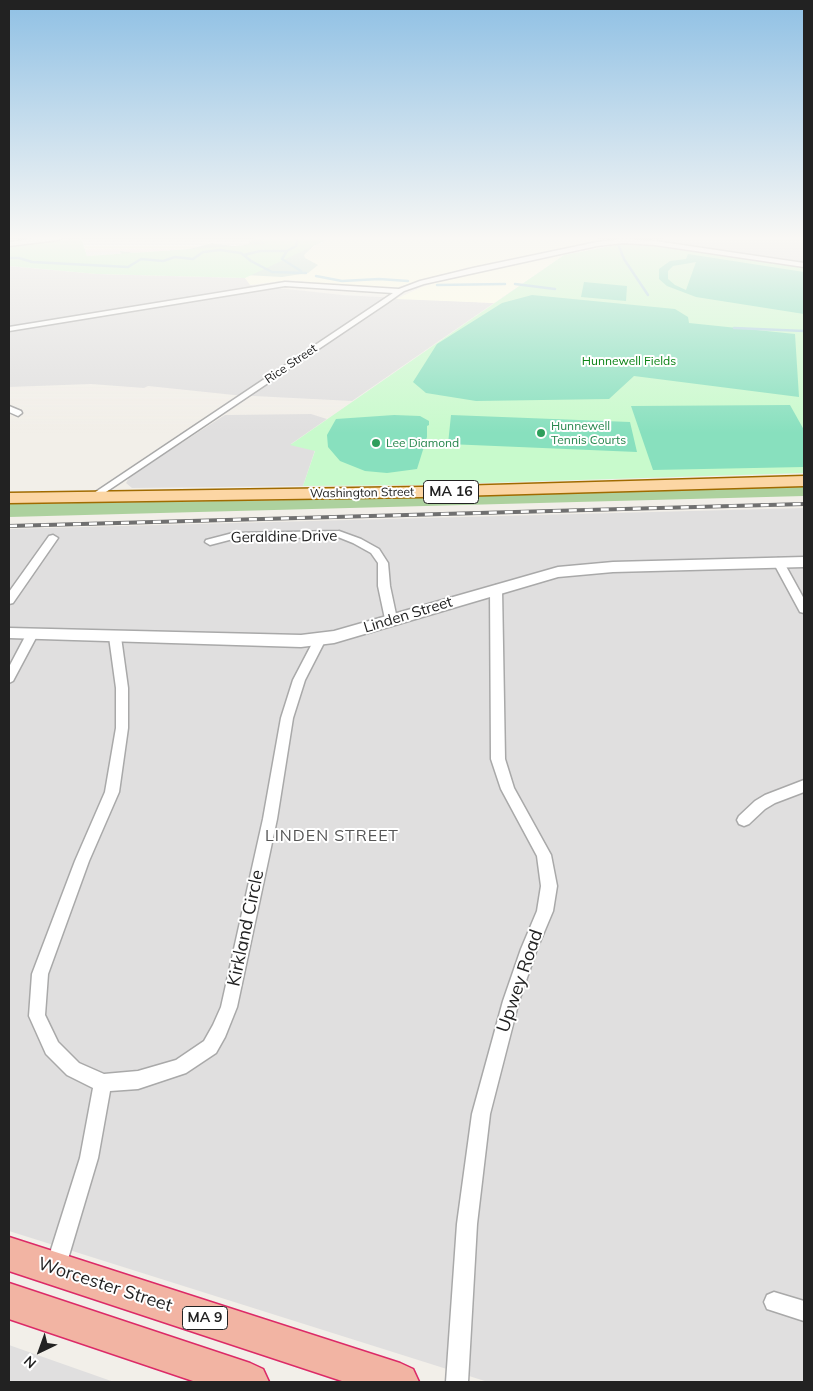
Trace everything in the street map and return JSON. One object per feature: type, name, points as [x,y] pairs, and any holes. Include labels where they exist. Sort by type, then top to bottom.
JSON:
[{"type":"highway","name":"Worcester Street","points":[[9,1254],[400,1382]]},
{"type":"highway","points":[[9,1301],[250,1382]]},
{"type":"main road","name":"Washington Street","points":[[9,498],[97,495],[421,492],[804,481]]},
{"type":"street","points":[[9,329],[166,303]]},
{"type":"street","name":"Rice Street","points":[[97,495],[382,303]]},
{"type":"street","points":[[9,409],[18,412]]},
{"type":"street","name":"Geraldine Drive","points":[[210,542],[233,536],[302,534],[339,534],[357,541],[375,551],[383,563],[384,586],[391,619]]},
{"type":"street","points":[[9,600],[53,538]]},
{"type":"street","points":[[778,562],[804,609]]},
{"type":"street","name":"Linden Street","points":[[9,633],[301,641],[353,632],[391,619],[558,572],[718,563],[804,562]]},
{"type":"street","name":"Upwey Road","points":[[457,1382],[467,1224],[481,1114],[511,1001],[529,949],[545,911],[549,886],[544,855],[508,789],[498,759],[496,589]]},
{"type":"street","points":[[9,678],[32,634]]},
{"type":"street","name":"Kirkland Circle","points":[[115,637],[122,688],[122,728],[112,792],[82,861],[40,974],[37,1016],[52,1048],[73,1069],[103,1083],[138,1080],[180,1067],[210,1047],[219,1031],[229,1007],[268,828],[287,718],[299,680],[320,639]]},
{"type":"street","points":[[744,820],[760,805],[770,799],[804,786]]},
{"type":"street","points":[[55,1269],[89,1158],[103,1083]]},
{"type":"street","points":[[774,1302],[804,1311]]},
{"type":"shaded area","points":[[9,303],[494,303],[352,401],[234,395],[148,386],[144,388],[91,384],[9,387]]},
{"type":"shaded area","points":[[311,414],[327,419],[291,444],[315,450],[303,486],[132,488],[126,483],[130,476],[225,415]]},
{"type":"shaded area","points":[[804,508],[804,1382],[488,1382],[9,1231],[9,529]]},
{"type":"shaded area","points":[[9,1345],[114,1382],[9,1382]]},
{"type":"green space","name":"Hunnewell Fields","points":[[495,303],[804,303],[804,473],[419,485],[303,486],[315,451],[290,445]]},
{"type":"green space","points":[[502,303],[613,303],[675,309],[688,317],[689,323],[795,334],[799,397],[634,376],[609,399],[476,401],[426,393],[413,382],[437,344]]},
{"type":"green space","points":[[734,303],[804,303],[804,314]]},
{"type":"green space","points":[[790,405],[804,430],[804,467],[653,470],[631,406]]},
{"type":"green space","name":"Lee Diamond","points":[[394,415],[420,416],[429,421],[427,437],[417,469],[387,473],[365,471],[340,461],[328,447],[327,435],[336,419]]},
{"type":"green space","name":"Hunnewell Tennis Courts","points":[[451,415],[630,422],[637,452],[448,444]]},
{"type":"green space","points":[[804,486],[804,496],[9,517],[9,504],[294,500]]},
{"type":"waterway","points":[[734,328],[804,331]]},
{"type":"railway","points":[[9,526],[804,504]]},
{"type":"place","name":"Hunnewell Tennis Courts","points":[[541,433]]},
{"type":"place","name":"Lee Diamond","points":[[376,443]]},
{"type":"district","name":"LINDEN STREET","points":[[332,836]]}]
